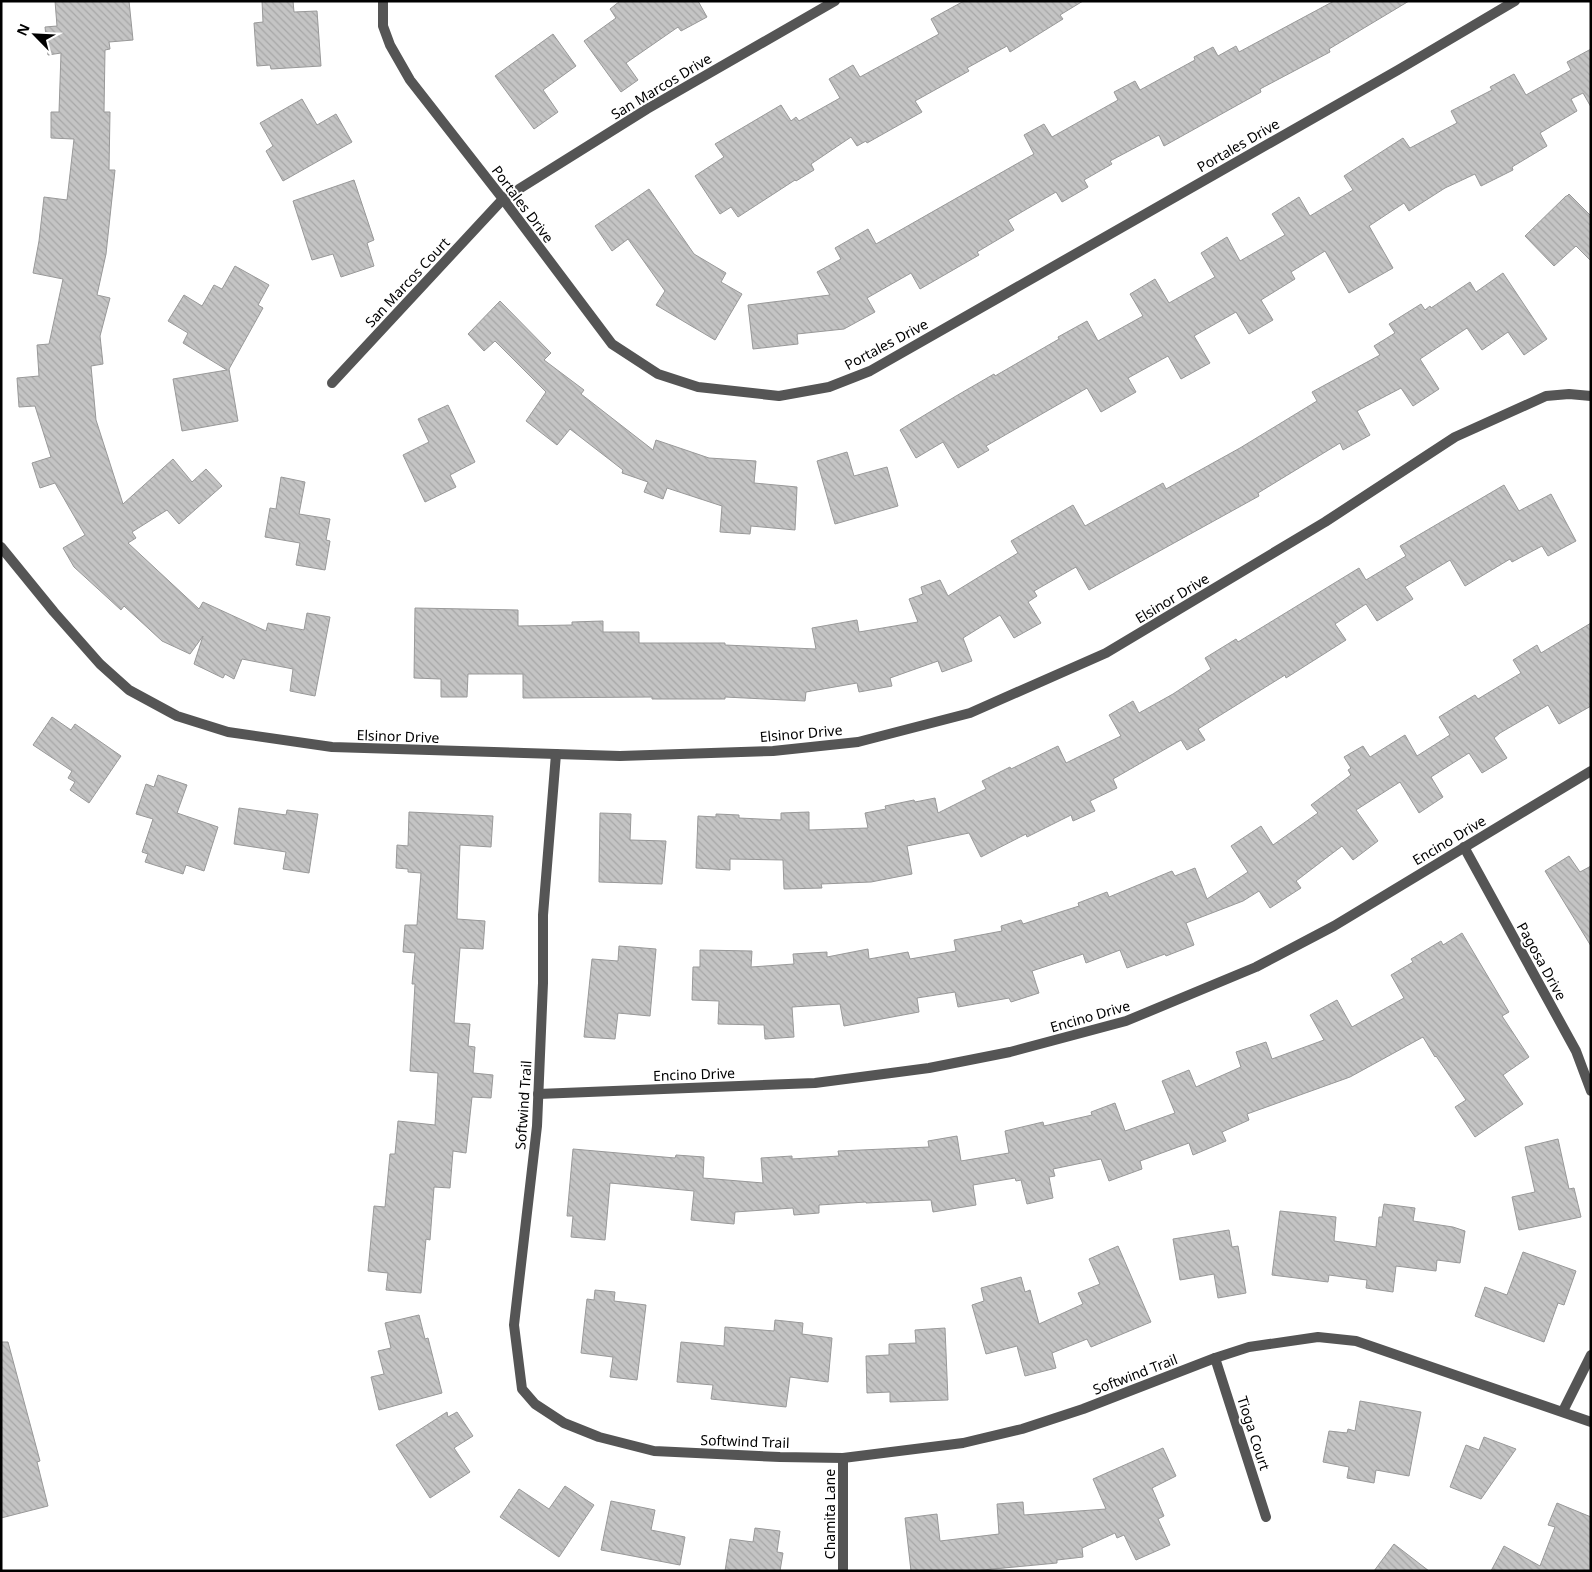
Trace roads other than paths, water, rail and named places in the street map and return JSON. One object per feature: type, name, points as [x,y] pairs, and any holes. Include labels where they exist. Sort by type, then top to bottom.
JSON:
[{"type":"street","name":"Portales Drive","points":[[383,1],[383,26],[390,45],[410,80],[503,199],[612,344],[658,374],[698,387],[779,396],[829,388],[870,371],[1390,75],[1515,1]]},
{"type":"street","name":"San Marcos Drive","points":[[503,199],[647,109],[835,1]]},
{"type":"street","name":"San Marcos Court","points":[[332,383],[503,199]]},
{"type":"street","name":"Elsinor Drive","points":[[1,547],[54,612],[100,664],[130,690],[177,716],[228,732],[332,747],[620,756],[774,751],[858,742],[970,713],[1106,653],[1325,522],[1455,436],[1546,396],[1570,394],[1591,396]]},
{"type":"street","name":"Softwind Trail","points":[[556,754],[543,915],[543,983],[537,1126],[514,1325],[522,1389],[535,1404],[564,1423],[599,1436],[654,1451],[843,1458],[963,1443],[1022,1429],[1083,1409],[1215,1358],[1249,1347],[1318,1337],[1356,1341],[1591,1422]]},
{"type":"street","name":"Encino Drive","points":[[538,1094],[824,1082],[929,1068],[992,1056],[1126,1021],[1256,967],[1334,926],[1591,771]]},
{"type":"street","name":"Pagosa Drive","points":[[1464,848],[1576,1051],[1591,1091]]},
{"type":"street","points":[[1563,1411],[1591,1355]]},
{"type":"street","name":"Tioga Court","points":[[1215,1358],[1266,1517]]},
{"type":"street","name":"Chamita Lane","points":[[843,1458],[843,1571]]}]
